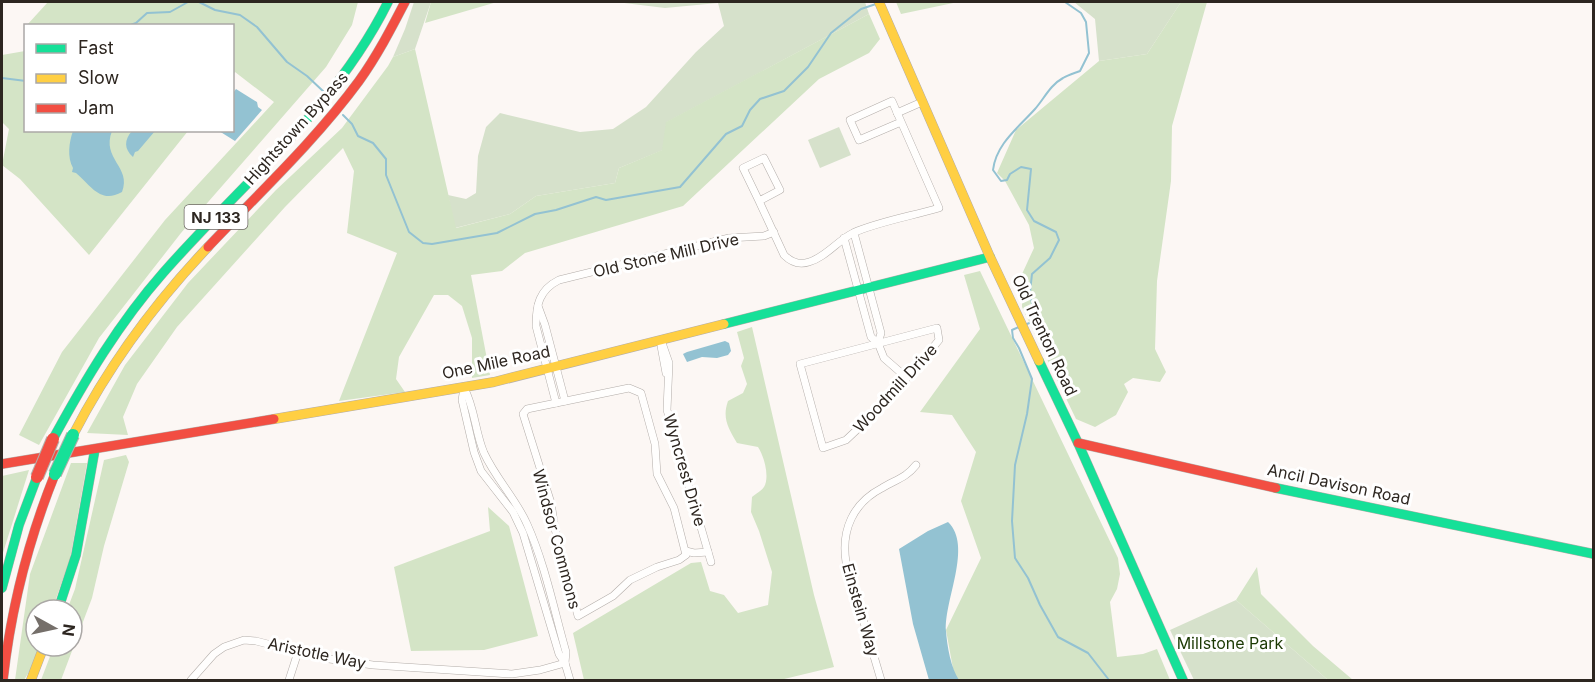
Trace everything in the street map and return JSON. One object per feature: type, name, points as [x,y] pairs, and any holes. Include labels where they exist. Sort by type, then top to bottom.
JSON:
[{"type":"main road","name":"Hightstown Bypass","points":[[2,588],[19,525],[53,439],[102,352],[138,303],[177,257],[336,88],[370,39],[388,2]]},
{"type":"main road","name":"Hightstown Bypass","points":[[3,681],[12,616],[24,558],[33,530],[73,435],[109,370],[150,312],[180,276],[339,108],[372,64],[405,2]]},
{"type":"main road","name":"Old Trenton Road","points":[[879,2],[990,257],[1078,443],[1183,681]]},
{"type":"main road","name":"One Mile Road","points":[[2,464],[464,388],[990,257]]},
{"type":"main road","name":"Ancil Davison Road","points":[[1078,443],[1261,485],[1593,554]]},
{"type":"main road","points":[[62,598],[76,555],[95,449]]},
{"type":"main road","points":[[31,681],[40,658]]},
{"type":"street","points":[[759,201],[780,190],[764,158],[743,168],[774,232],[788,260],[801,263],[817,259],[854,232],[939,208],[892,101],[850,120],[860,140],[901,122]]},
{"type":"street","points":[[897,113],[922,102]]},
{"type":"street","name":"Old Stone Mill Drive","points":[[551,368],[536,326],[536,313],[541,295],[546,288],[558,280],[729,238],[764,236],[774,232]]},
{"type":"street","points":[[854,232],[871,337],[878,344],[884,358],[907,378]]},
{"type":"street","points":[[844,238],[881,333],[878,344]]},
{"type":"street","name":"Woodmill Drive","points":[[938,328],[939,340],[907,378],[846,440],[823,448],[800,364],[938,328]]},
{"type":"street","name":"Wyncrest Drive","points":[[661,340],[661,353],[668,378],[667,410],[711,562]]},
{"type":"street","points":[[551,368],[565,400]]},
{"type":"street","points":[[551,368],[555,403]]},
{"type":"street","points":[[464,388],[462,400],[474,452],[481,471],[513,512],[523,533],[559,654],[565,663],[570,681]]},
{"type":"street","points":[[464,388],[470,399],[477,436],[484,453],[517,505],[535,544],[566,652],[565,663]]},
{"type":"street","name":"Windsor Commons","points":[[629,388],[641,393],[655,444],[657,474],[674,508],[686,551],[686,555],[680,560],[657,567],[630,580],[613,596],[578,616],[555,529],[551,503],[523,419],[527,409],[565,400],[629,388]]},
{"type":"street","name":"Einstein Way","points":[[881,681],[846,562],[846,532],[849,520],[862,502],[879,489],[908,475],[916,465]]},
{"type":"street","points":[[686,551],[708,552]]},
{"type":"street","name":"Aristotle Way","points":[[191,681],[214,654],[233,643],[244,640],[373,665],[512,674],[565,663]]},
{"type":"street","points":[[289,681],[298,652]]},
{"type":"green space","points":[[48,2],[358,2],[352,25],[326,67],[181,233],[99,338],[39,445],[19,435],[62,352],[165,220],[274,102],[235,72],[234,74],[234,24],[28,24]]},
{"type":"green space","points":[[414,2],[431,2],[415,49],[393,57],[405,29]]},
{"type":"green space","points":[[431,2],[497,2],[425,23]]},
{"type":"green space","points":[[616,2],[865,2],[869,14],[667,122],[663,150],[619,168],[615,183],[536,196],[510,214],[455,228],[448,195],[466,199],[476,193],[478,156],[486,127],[500,113],[580,132],[613,129],[646,107],[696,52],[724,26],[718,3],[665,8]]},
{"type":"green space","points":[[896,2],[958,2],[901,14]]},
{"type":"green space","points":[[1074,2],[1181,2],[1147,54],[1099,61],[1095,19]]},
{"type":"green space","points":[[1181,2],[1207,2],[1172,126],[1171,181],[1157,281],[1155,349],[1166,372],[1160,382],[1133,378],[1124,384],[1128,392],[1116,415],[1095,427],[1076,419],[1022,307],[1022,274],[1034,248],[1029,225],[1005,181],[997,173],[1016,130],[1099,61],[1147,54]]},
{"type":"green space","points":[[869,14],[880,39],[869,53],[819,79],[683,206],[525,253],[502,271],[471,275],[490,375],[472,378],[472,338],[462,306],[448,295],[434,295],[399,357],[396,379],[405,392],[339,401],[397,253],[347,233],[354,171],[343,148],[285,207],[177,327],[137,384],[123,417],[128,435],[87,433],[125,365],[188,283],[276,190],[342,128],[393,57],[415,49],[456,228],[510,214],[536,196],[615,183],[619,168],[662,150],[666,122]]},
{"type":"green space","points":[[24,51],[24,132],[187,132],[89,255],[20,179],[2,165],[9,129],[2,122],[2,55]]},
{"type":"green space","points":[[839,127],[851,155],[820,168],[808,140]]},
{"type":"green space","points":[[980,271],[1118,558],[1120,574],[1117,589],[1110,602],[1117,657],[1143,654],[1157,649],[1170,680],[959,680],[954,674],[946,630],[981,558],[961,501],[976,452],[952,415],[920,412],[980,329],[964,275]]},
{"type":"green space","points":[[752,327],[814,595],[834,667],[780,680],[584,680],[573,633],[691,563],[701,562],[710,591],[724,595],[738,613],[768,605],[772,572],[751,512],[752,497],[766,483],[766,467],[758,447],[737,443],[726,418],[728,401],[743,393],[747,384],[741,366],[744,358],[737,332]]},
{"type":"green space","points":[[126,455],[129,462],[104,546],[92,598],[84,619],[84,598],[72,598],[104,460]]},
{"type":"green space","points":[[71,463],[87,463],[70,559],[56,598],[27,598],[30,574]]},
{"type":"green space","points":[[29,470],[2,556],[2,476]]},
{"type":"green space","points":[[488,507],[509,526],[538,636],[484,650],[411,651],[394,567],[490,531]]},
{"type":"green space","points":[[1257,567],[1261,594],[1313,646],[1353,680],[1328,680],[1236,600]]},
{"type":"green space","name":"Millstone Park","points":[[1236,600],[1328,680],[1194,680],[1170,630]]},
{"type":"green space","points":[[24,616],[24,658],[35,658],[24,680],[15,680]]},
{"type":"green space","points":[[49,658],[69,658],[61,680],[41,680]]},
{"type":"water","points":[[236,89],[257,102],[258,107],[262,110],[235,141],[221,132],[234,132],[234,92]]},
{"type":"water","points":[[73,132],[112,132],[110,149],[123,176],[122,192],[115,195],[102,195],[72,172],[70,140]]},
{"type":"water","points":[[131,132],[154,132],[133,157],[126,144]]},
{"type":"water","points":[[725,341],[729,343],[731,351],[728,355],[717,358],[702,357],[687,362],[683,354],[687,352]]},
{"type":"water","points":[[948,522],[955,532],[958,559],[946,631],[950,657],[959,680],[929,680],[913,624],[899,549]]},
{"type":"waterway","points":[[133,24],[147,13],[170,12],[188,2]]},
{"type":"waterway","points":[[199,2],[215,10],[240,15],[257,27],[287,62],[324,92]]},
{"type":"waterway","points":[[1024,325],[1035,321],[1030,292],[1032,274],[1050,258],[1059,240],[1056,232],[1034,221],[1027,210],[1031,169],[1021,167],[1010,174],[1007,180],[1001,181],[993,170],[1003,144],[1054,84],[1080,71],[1089,53],[1086,22],[1081,13],[1065,2]]},
{"type":"waterway","points":[[343,115],[352,124],[358,136],[373,143],[386,159],[386,175],[409,232],[423,243],[432,244],[497,233],[535,214],[596,197],[606,200],[680,187],[726,134],[742,126],[750,110],[760,99],[784,91],[808,67],[831,33],[861,9],[876,4]]},
{"type":"waterway","points":[[2,78],[24,81]]},
{"type":"waterway","points":[[1019,327],[1012,330],[1013,338],[1032,379],[1027,414],[1015,465],[1012,521],[1015,558],[1028,578],[1058,637],[1088,653],[1109,680]]},
{"type":"traffic: fast","points":[[53,439],[90,374],[117,332],[147,292],[314,111],[366,41],[388,2]]},
{"type":"traffic: fast","points":[[724,324],[990,257]]},
{"type":"traffic: fast","points":[[1039,361],[1078,443],[1183,680]]},
{"type":"traffic: fast","points":[[55,474],[73,435]]},
{"type":"traffic: fast","points":[[62,598],[76,555],[95,449]]},
{"type":"traffic: fast","points":[[2,588],[19,525],[37,477]]},
{"type":"traffic: fast","points":[[1276,488],[1594,554]]},
{"type":"traffic: slow","points":[[879,2],[990,257],[1039,361]]},
{"type":"traffic: slow","points":[[73,435],[102,384],[134,336],[169,291],[208,247]]},
{"type":"traffic: slow","points":[[274,419],[494,382],[724,324]]},
{"type":"traffic: slow","points":[[31,680],[39,658]]},
{"type":"traffic: jam","points":[[208,247],[305,146],[342,103],[372,62],[405,2]]},
{"type":"traffic: jam","points":[[2,464],[274,419]]},
{"type":"traffic: jam","points":[[37,477],[53,439]]},
{"type":"traffic: jam","points":[[1078,443],[1276,488]]},
{"type":"traffic: jam","points":[[3,680],[6,653],[22,575],[55,474]]}]
